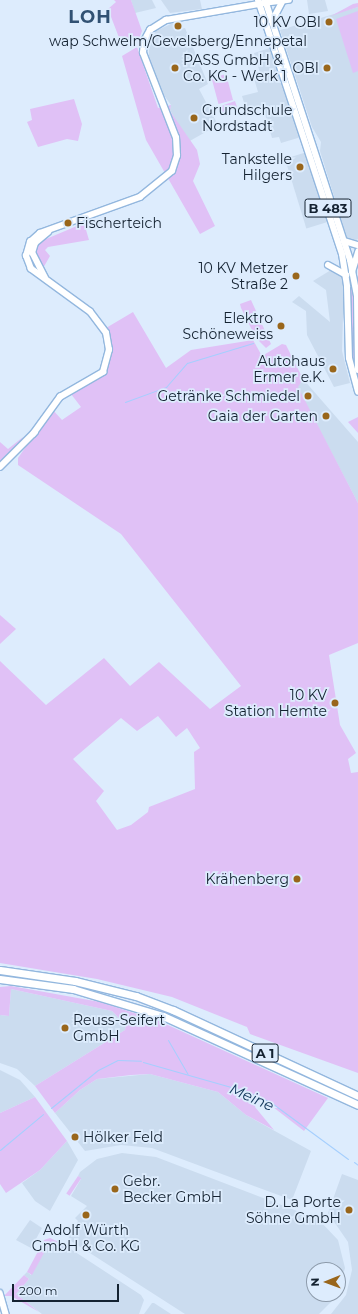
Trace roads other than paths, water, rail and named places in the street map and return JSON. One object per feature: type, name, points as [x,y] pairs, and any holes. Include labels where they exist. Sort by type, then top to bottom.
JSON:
[{"type":"highway","name":"A 1","points":[[0,970],[75,980],[169,1008],[358,1096]]},
{"type":"highway","name":"A 1","points":[[0,979],[73,989],[166,1017],[358,1105]]},
{"type":"main road","points":[[0,467],[33,434],[44,416],[69,390],[100,375],[109,350],[106,333],[94,316],[68,292],[46,280],[31,268],[26,253],[36,236],[140,198],[166,179],[174,166],[177,145],[144,58],[146,35],[166,20],[259,2],[282,2],[289,0]]},
{"type":"main road","name":"B 483","points":[[259,2],[345,255],[349,274],[357,297],[358,370]]},
{"type":"main road","points":[[266,2],[272,21]]},
{"type":"main road","points":[[272,21],[282,2]]},
{"type":"main road","name":"B 483","points":[[272,21],[344,241],[345,255]]},
{"type":"main road","points":[[344,241],[358,245]]},
{"type":"main road","points":[[345,255],[358,245]]},
{"type":"main road","points":[[345,255],[358,252]]},
{"type":"main road","points":[[328,265],[349,274],[358,252]]},
{"type":"main road","name":"B 483","points":[[349,274],[349,354],[358,392]]},
{"type":"main road","points":[[0,1293],[6,1314]]},
{"type":"waterway","points":[[125,402],[166,387],[187,363],[253,343]]},
{"type":"waterway","points":[[168,1040],[188,1074]]},
{"type":"waterway","name":"Meine","points":[[51,1108],[98,1070],[118,1060],[141,1061]]},
{"type":"waterway","name":"Meine","points":[[143,1062],[245,1091],[269,1101],[348,1159]]},
{"type":"waterway","name":"Meine","points":[[0,1150],[43,1114]]},
{"type":"waterway","name":"Meine","points":[[354,1162],[358,1165]]},
{"type":"place","name":"10 KV OBI","points":[[329,22]]},
{"type":"place","name":"wap Schwelm/Gevelsberg/Ennepetal","points":[[178,26]]},
{"type":"place","name":"PASS GmbH & Co. KG - Werk 1","points":[[175,68]]},
{"type":"place","name":"OBI","points":[[327,68]]},
{"type":"place","name":"Grundschule Nordstadt","points":[[194,118]]},
{"type":"place","name":"Tankstelle Hilgers","points":[[300,167]]},
{"type":"place","name":"Fischerteich","points":[[68,223]]},
{"type":"place","name":"10 KV Metzer Straße 2","points":[[296,276]]},
{"type":"place","name":"Elektro Schöneweiss","points":[[281,326]]},
{"type":"place","name":"Autohaus Ermer e.K.","points":[[333,369]]},
{"type":"place","name":"Getränke Schmiedel","points":[[308,396]]},
{"type":"place","name":"Gaia der Garten","points":[[326,416]]},
{"type":"place","name":"10 KV Station Hemte","points":[[335,703]]},
{"type":"place","name":"Krähenberg","points":[[297,879]]},
{"type":"place","name":"Reuss-Seifert GmbH","points":[[65,1028]]},
{"type":"place","name":"Hölker Feld","points":[[75,1137]]},
{"type":"place","name":"Gebr. Becker GmbH","points":[[115,1189]]},
{"type":"place","name":"D. La Porte Söhne GmbH","points":[[349,1210]]},
{"type":"place","name":"Adolf Würth GmbH & Co. KG","points":[[86,1215]]},
{"type":"district","name":"LOH","points":[[90,17]]}]
